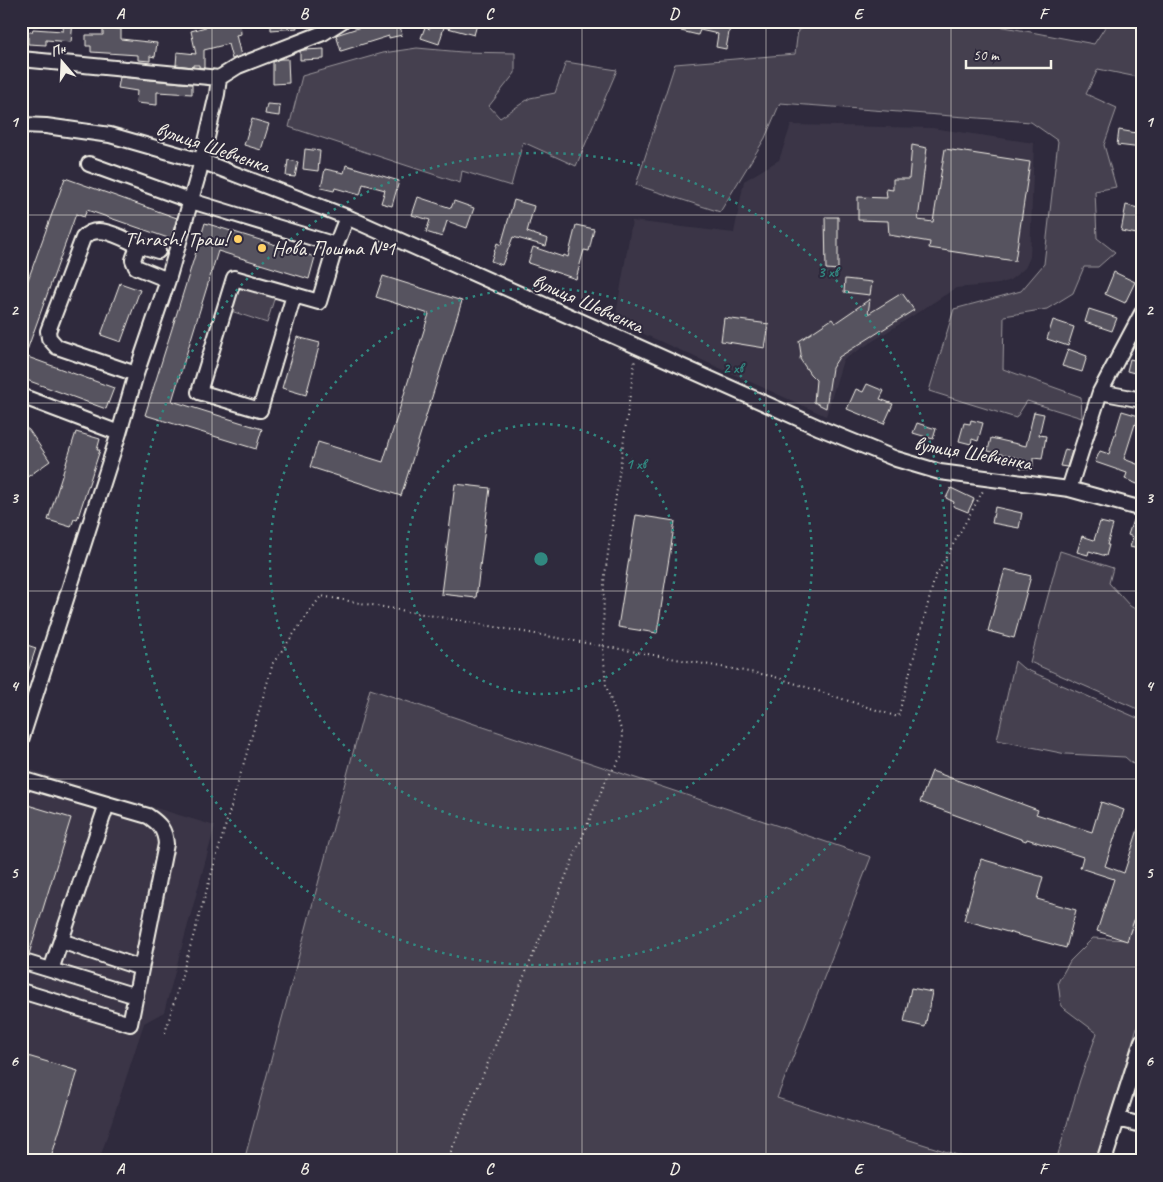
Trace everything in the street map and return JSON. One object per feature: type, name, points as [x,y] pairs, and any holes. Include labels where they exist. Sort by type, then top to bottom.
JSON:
[{"type":"street","points":[[21,59],[219,78],[238,66],[323,33],[342,21]]},
{"type":"street","points":[[21,740],[25,716],[168,280],[191,201],[217,94],[219,78]]},
{"type":"street","name":"вулиця Шевченка","points":[[21,125],[46,126],[110,135],[201,161],[347,217],[636,347],[820,428],[896,459],[940,472],[1069,489],[1142,509]]},
{"type":"street","points":[[89,164],[191,201],[336,245]]},
{"type":"street","points":[[294,295],[260,410],[198,392],[234,278],[319,302],[336,245],[347,217]]},
{"type":"street","points":[[136,374],[57,347],[49,338],[48,331],[83,238],[87,233],[99,230],[158,251]]},
{"type":"street","points":[[138,245],[133,260],[136,267],[168,280]]},
{"type":"street","points":[[1069,489],[1100,392],[1142,313]]},
{"type":"street","points":[[1100,392],[1142,400]]},
{"type":"street","points":[[21,396],[119,433]]},
{"type":"street","points":[[21,779],[148,816],[158,822],[165,833],[166,844],[130,1024],[21,990]]},
{"type":"street","points":[[51,970],[107,804]]},
{"type":"street","points":[[60,942],[141,968]]},
{"type":"street","points":[[21,961],[136,996]]},
{"type":"street","points":[[1104,1161],[1142,1041]]},
{"type":"street","points":[[1118,1118],[1142,1125]]},
{"type":"path","points":[[447,1161],[606,780],[621,757],[623,735],[606,686],[603,646],[604,582],[636,347]]},
{"type":"path","points":[[165,1034],[274,663],[321,596],[772,676],[898,717],[935,577],[990,478]]},
{"type":"shaded area","points":[[79,21],[147,21],[125,26],[79,25]]},
{"type":"shaded area","points":[[828,21],[973,21],[1094,44],[1109,21],[1131,21],[1142,35],[1142,78],[1098,69],[1086,94],[1117,108],[1104,145],[1116,187],[1095,191],[1097,238],[1115,252],[1098,267],[1084,267],[1073,293],[1047,309],[1004,316],[1003,369],[1081,397],[1082,418],[1027,401],[1016,418],[929,391],[954,309],[1021,291],[1044,264],[1058,141],[1031,122],[780,103],[765,138],[720,212],[636,185],[675,64],[795,54],[798,30]]},
{"type":"shaded area","points":[[417,48],[462,52],[515,53],[515,73],[489,106],[500,118],[530,98],[555,93],[566,62],[617,70],[576,166],[523,142],[511,186],[462,171],[460,183],[289,127],[302,76],[383,53]]},
{"type":"shaded area","points":[[791,125],[932,128],[1034,143],[1030,257],[1025,268],[1010,280],[999,284],[956,288],[843,360],[826,416],[615,321],[632,221],[734,233],[744,181],[779,160]]},
{"type":"shaded area","points":[[239,285],[275,296],[267,323],[231,311]]},
{"type":"shaded area","points":[[1060,551],[1113,568],[1109,583],[1130,606],[1142,613],[1142,711],[1030,662]]},
{"type":"shaded area","points":[[1015,661],[1023,668],[1142,720],[1142,772],[1125,757],[1066,754],[997,740]]},
{"type":"shaded area","points":[[370,689],[871,857],[777,1098],[976,1161],[244,1161]]},
{"type":"shaded area","points":[[21,767],[215,826],[164,1012],[144,1023],[99,1161],[21,1161]]},
{"type":"shaded area","points":[[1142,897],[1142,1011],[1096,1161],[1056,1161],[1080,1080],[1097,1033],[1061,1006],[1058,982],[1070,961],[1093,938],[1127,940]]},
{"type":"building","points":[[64,21],[73,22],[71,42],[46,40],[46,45],[28,44],[28,32],[32,32],[33,29],[63,31]]},
{"type":"building","points":[[227,21],[240,21],[241,34],[236,35],[241,56],[232,59],[228,44],[204,50],[204,68],[199,67],[199,65],[193,65],[193,67],[176,65],[177,52],[196,54],[191,31]]},
{"type":"building","points":[[271,21],[296,21],[297,28],[271,30]]},
{"type":"building","points":[[366,21],[399,21],[402,35],[389,38],[389,36],[341,51],[336,35],[361,27],[359,23]]},
{"type":"building","points":[[432,21],[478,21],[474,35],[444,27],[439,44],[421,38],[425,27],[430,29]]},
{"type":"building","points":[[678,21],[731,21],[726,49],[716,47],[718,34],[700,30],[698,35],[681,31],[682,26],[678,26]]},
{"type":"building","points":[[103,28],[121,29],[121,39],[157,43],[155,57],[150,56],[150,61],[138,60],[138,55],[91,52],[91,46],[86,46],[86,35],[103,35]]},
{"type":"building","points":[[324,49],[324,59],[300,60],[300,51]]},
{"type":"building","points":[[279,59],[288,59],[289,83],[273,84],[273,62]]},
{"type":"building","points":[[120,77],[192,84],[192,94],[157,92],[157,105],[136,103],[137,91],[118,88]]},
{"type":"building","points":[[267,104],[280,105],[279,116],[265,114]]},
{"type":"building","points":[[252,119],[269,124],[261,150],[244,145]]},
{"type":"building","points":[[1119,130],[1142,134],[1142,148],[1117,145]]},
{"type":"building","points":[[912,145],[927,148],[918,220],[933,222],[945,149],[1030,162],[1015,261],[929,248],[930,242],[889,235],[888,221],[858,220],[858,197],[887,198],[886,189],[893,190],[893,179],[909,179]]},
{"type":"building","points":[[305,149],[320,151],[318,171],[303,169]]},
{"type":"building","points":[[288,160],[298,162],[295,177],[286,176]]},
{"type":"building","points":[[346,165],[399,181],[392,206],[381,203],[385,190],[363,184],[360,195],[335,188],[334,191],[321,188],[325,169],[344,173]]},
{"type":"building","points":[[65,178],[177,218],[171,239],[87,210],[84,217],[76,214],[25,356],[114,388],[106,409],[24,379],[21,376],[21,299]]},
{"type":"building","points":[[418,197],[451,208],[454,201],[474,208],[467,228],[447,221],[442,237],[426,232],[430,220],[412,215]]},
{"type":"building","points":[[514,200],[534,206],[527,232],[548,239],[546,246],[513,237],[502,265],[491,261],[497,243],[501,245]]},
{"type":"building","points":[[1126,205],[1142,209],[1142,235],[1121,231]]},
{"type":"building","points":[[825,217],[838,217],[838,270],[826,269]]},
{"type":"building","points":[[205,223],[315,257],[309,279],[218,251],[172,401],[262,429],[256,449],[145,415]]},
{"type":"building","points":[[576,225],[594,229],[589,251],[584,250],[576,279],[528,263],[533,247],[568,257]]},
{"type":"building","points":[[1114,272],[1135,282],[1125,303],[1105,294]]},
{"type":"building","points":[[383,276],[462,301],[401,496],[310,467],[318,442],[383,462],[429,314],[376,297]]},
{"type":"building","points":[[845,279],[872,282],[870,295],[844,292]]},
{"type":"building","points":[[120,283],[140,290],[121,342],[101,335]]},
{"type":"building","points":[[902,293],[914,310],[839,357],[832,368],[826,408],[814,402],[816,380],[800,359],[799,341],[832,319],[835,323],[870,299],[868,314]]},
{"type":"building","points":[[1089,309],[1117,318],[1112,331],[1085,322]]},
{"type":"building","points":[[724,318],[769,324],[765,348],[721,341]]},
{"type":"building","points":[[1053,320],[1074,327],[1068,346],[1047,339]]},
{"type":"building","points":[[297,337],[320,343],[306,395],[282,388]]},
{"type":"building","points":[[1068,349],[1087,356],[1082,372],[1062,366]]},
{"type":"building","points":[[1130,359],[1142,362],[1142,375],[1127,371]]},
{"type":"building","points":[[867,384],[884,391],[880,399],[893,404],[884,424],[847,409],[856,389],[863,392]]},
{"type":"building","points":[[1122,411],[1139,416],[1124,459],[1142,466],[1142,486],[1125,479],[1127,473],[1095,462],[1100,451],[1109,454]]},
{"type":"building","points":[[1034,412],[1044,414],[1039,435],[1046,436],[1042,459],[1033,458],[1033,469],[1020,468],[1022,459],[988,451],[991,438],[1026,446]]},
{"type":"building","points":[[971,420],[983,423],[978,441],[972,439],[971,444],[959,441],[964,423],[970,424]]},
{"type":"building","points":[[917,423],[936,429],[933,439],[913,433]]},
{"type":"building","points":[[21,425],[29,430],[50,461],[26,478],[21,471]]},
{"type":"building","points":[[76,432],[100,439],[97,450],[100,450],[77,520],[74,519],[71,527],[48,520]]},
{"type":"building","points":[[1065,449],[1072,451],[1067,467],[1060,466]]},
{"type":"building","points":[[455,484],[490,488],[476,598],[441,594]]},
{"type":"building","points":[[951,488],[974,499],[968,512],[953,506],[954,502],[946,498]]},
{"type":"building","points":[[995,507],[1022,513],[1019,528],[992,523]]},
{"type":"building","points":[[636,515],[675,521],[657,633],[618,627]]},
{"type":"building","points":[[1139,517],[1142,518],[1142,550],[1130,547],[1133,537],[1128,535],[1133,520],[1138,521]]},
{"type":"building","points":[[1100,522],[1113,525],[1106,556],[1089,551],[1088,555],[1077,552],[1082,536],[1094,540]]},
{"type":"building","points":[[1005,569],[1031,576],[1014,638],[988,631]]},
{"type":"building","points":[[21,643],[36,648],[23,687],[21,687]]},
{"type":"building","points":[[932,771],[1038,810],[1036,814],[1092,832],[1101,802],[1124,810],[1105,866],[1124,873],[1140,823],[1142,824],[1142,897],[1127,941],[1097,931],[1114,879],[1080,868],[1083,857],[1027,839],[1026,841],[920,802]]},
{"type":"building","points":[[21,803],[71,818],[29,954],[21,952]]},
{"type":"building","points":[[981,859],[1043,877],[1037,899],[1076,910],[1066,948],[964,920]]},
{"type":"building","points":[[911,988],[932,992],[925,1027],[904,1022]]},
{"type":"building","points":[[21,1054],[78,1071],[50,1161],[21,1161]]},
{"type":"place","name":"Thrash! Траш!","points":[[238,239]]},
{"type":"place","name":"Нова Пошта №1","points":[[262,248]]}]
